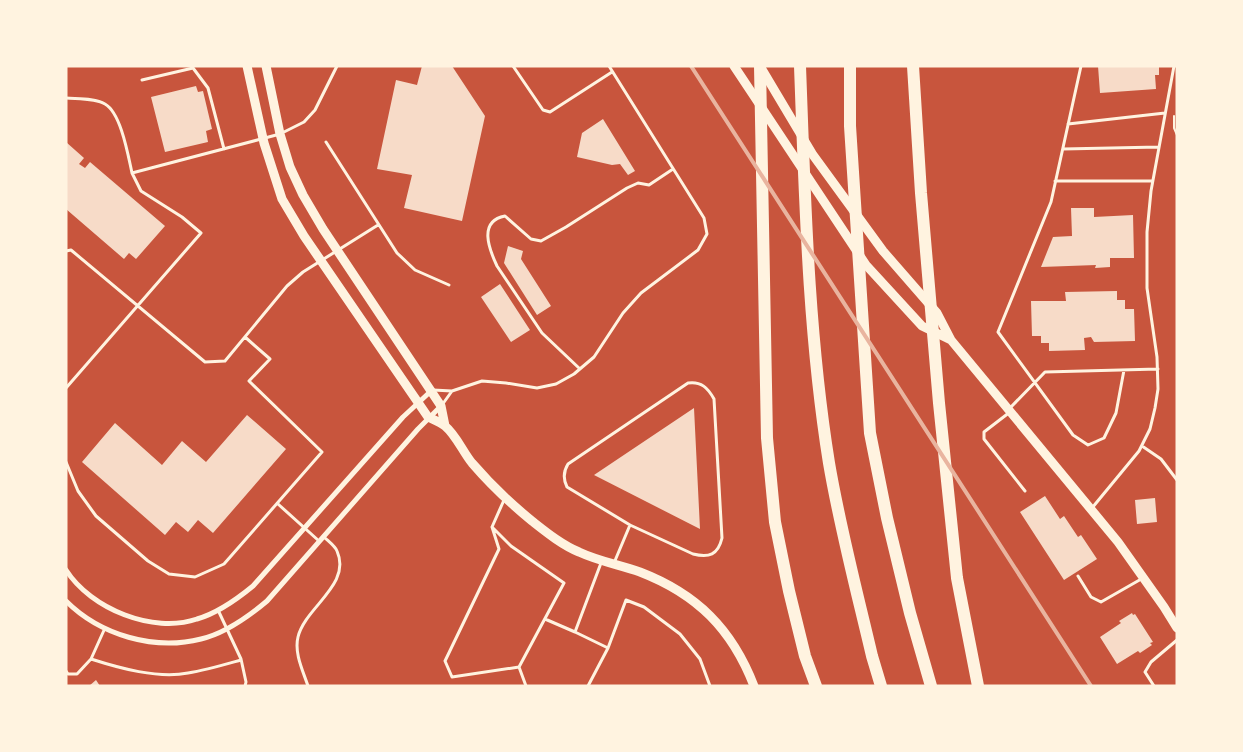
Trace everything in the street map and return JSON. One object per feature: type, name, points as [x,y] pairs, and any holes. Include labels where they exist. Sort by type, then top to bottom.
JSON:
[{"type":"highway","points":[[760,66],[767,438],[775,522],[789,591],[816,686]]},
{"type":"highway","points":[[800,66],[805,204],[814,345],[830,464],[872,656],[881,686]]},
{"type":"highway","points":[[850,66],[850,126],[870,432],[887,518],[910,613],[931,686]]},
{"type":"highway","points":[[913,66],[920,193],[938,403],[957,578],[978,686]]},
{"type":"street","points":[[247,66],[263,138],[282,199],[304,236],[428,417],[445,426]]},
{"type":"street","points":[[266,66],[280,134],[290,167],[303,195],[337,250],[432,390],[441,406],[445,426],[468,458],[505,498],[557,540],[579,552],[660,580],[683,592],[701,606],[733,642],[754,686]]},
{"type":"street","points":[[734,66],[866,265],[922,326],[950,340]]},
{"type":"street","points":[[760,66],[813,155],[883,251],[937,314],[950,340],[1091,509],[1143,577],[1176,626]]},
{"type":"street","points":[[66,570],[82,588],[103,606],[122,614],[151,622],[176,623],[196,620],[218,610],[238,599],[253,586],[403,417],[432,390]]},
{"type":"street","points":[[66,601],[92,623],[116,633],[148,642],[176,643],[202,639],[227,628],[249,616],[267,601],[428,417],[441,406]]},
{"type":"lane","points":[[132,173],[280,134],[304,122],[315,110],[337,66]]},
{"type":"lane","points":[[513,66],[543,110],[550,112],[612,72]]},
{"type":"lane","points":[[432,390],[452,391],[482,381],[537,388],[556,384],[574,374],[594,358],[623,314],[641,293],[698,250],[707,234],[704,218],[609,66]]},
{"type":"lane","points":[[1080,66],[1051,202],[998,332],[1073,435],[1088,444],[1104,438],[1116,413],[1124,370]]},
{"type":"lane","points":[[1091,509],[1142,446],[1150,429],[1155,408],[1158,389],[1158,369],[1148,288],[1147,232],[1152,181],[1174,66]]},
{"type":"lane","points":[[142,80],[193,68],[208,88],[224,149]]},
{"type":"lane","points":[[66,98],[88,99],[106,104],[119,122],[132,173],[142,192],[182,217],[201,233],[66,388]]},
{"type":"lane","points":[[1068,124],[1165,113]]},
{"type":"lane","points":[[326,142],[397,254],[415,270],[448,285]]},
{"type":"lane","points":[[1062,149],[1159,147]]},
{"type":"lane","points":[[580,369],[542,333],[497,266],[487,239],[491,223],[497,218],[504,216],[531,239],[541,241],[627,188],[638,183],[649,185],[673,169]]},
{"type":"lane","points":[[1055,181],[1152,181]]},
{"type":"lane","points":[[66,251],[72,250],[205,362],[225,361],[287,286],[303,272],[378,225]]},
{"type":"lane","points":[[66,462],[78,491],[96,516],[148,561],[169,574],[195,577],[224,564],[322,452],[249,381],[270,358],[245,337]]},
{"type":"lane","points":[[1024,491],[984,439],[984,432],[1010,411],[1045,372],[1158,369]]},
{"type":"lane","points":[[688,384],[701,384],[708,389],[714,398],[722,538],[720,546],[716,552],[702,556],[693,554],[630,525],[567,487],[564,482],[565,470],[568,464],[688,384]]},
{"type":"lane","points":[[441,406],[452,391]]},
{"type":"lane","points":[[1142,446],[1161,459],[1177,480]]},
{"type":"lane","points":[[505,498],[492,527],[499,548],[445,661],[452,677],[519,667]]},
{"type":"lane","points":[[278,504],[305,528],[337,549],[340,562],[338,577],[328,593],[312,610],[301,628],[297,640],[298,652],[308,686]]},
{"type":"lane","points":[[614,564],[630,525]]},
{"type":"lane","points":[[492,527],[511,546],[564,583],[519,667],[526,686]]},
{"type":"lane","points":[[575,632],[602,560]]},
{"type":"lane","points":[[1078,576],[1091,597],[1100,602],[1143,577]]},
{"type":"lane","points":[[588,686],[608,648],[626,600],[644,607],[680,634],[700,659],[710,686]]},
{"type":"lane","points":[[218,610],[241,660],[246,682],[245,686]]},
{"type":"lane","points":[[545,619],[608,648]]},
{"type":"lane","points":[[66,671],[68,674],[77,674],[92,659],[105,628]]},
{"type":"lane","points":[[1154,686],[1145,672],[1150,662],[1177,640]]},
{"type":"lane","points":[[92,659],[135,671],[186,674],[241,660]]},
{"type":"path","points":[[1175,108],[1174,123],[1177,135]]},
{"type":"building","points":[[422,66],[452,66],[485,116],[462,221],[404,208],[412,175],[377,169],[396,80],[417,85]]},
{"type":"building","points":[[1098,66],[1159,66],[1159,75],[1155,75],[1156,89],[1100,93]]},
{"type":"building","points":[[196,86],[198,92],[203,91],[212,129],[206,131],[208,142],[165,152],[151,97]]},
{"type":"building","points":[[603,119],[635,171],[628,175],[620,164],[612,165],[577,157],[582,133]]},
{"type":"building","points":[[66,142],[84,158],[79,164],[85,168],[90,162],[165,226],[136,259],[129,253],[124,259],[66,209]]},
{"type":"building","points":[[1071,208],[1094,208],[1094,217],[1133,215],[1134,258],[1110,258],[1110,267],[1095,268],[1096,265],[1041,267],[1053,237],[1072,236]]},
{"type":"building","points":[[508,246],[523,251],[521,259],[551,306],[537,315],[504,263]]},
{"type":"building","points":[[500,284],[530,330],[511,342],[481,297]]},
{"type":"building","points":[[1117,291],[1117,300],[1125,300],[1125,309],[1134,309],[1135,341],[1094,342],[1091,337],[1084,338],[1085,350],[1049,351],[1049,343],[1041,343],[1041,336],[1032,336],[1031,301],[1066,301],[1065,292]]},
{"type":"building","points":[[694,408],[700,529],[594,475]]},
{"type":"building","points":[[247,415],[286,449],[213,533],[198,520],[188,532],[176,522],[165,535],[82,462],[115,423],[162,465],[182,441],[206,462]]},
{"type":"building","points":[[1045,496],[1060,519],[1064,516],[1078,537],[1081,535],[1097,559],[1064,580],[1020,512]]},
{"type":"building","points":[[1155,498],[1157,522],[1137,524],[1135,500]]},
{"type":"building","points":[[1132,613],[1133,615],[1135,614],[1153,642],[1150,643],[1152,645],[1140,653],[1138,651],[1117,664],[1100,637]]},
{"type":"building","points":[[96,680],[100,686],[89,686]]},
{"type":"railway","points":[[691,66],[1091,686]]}]
